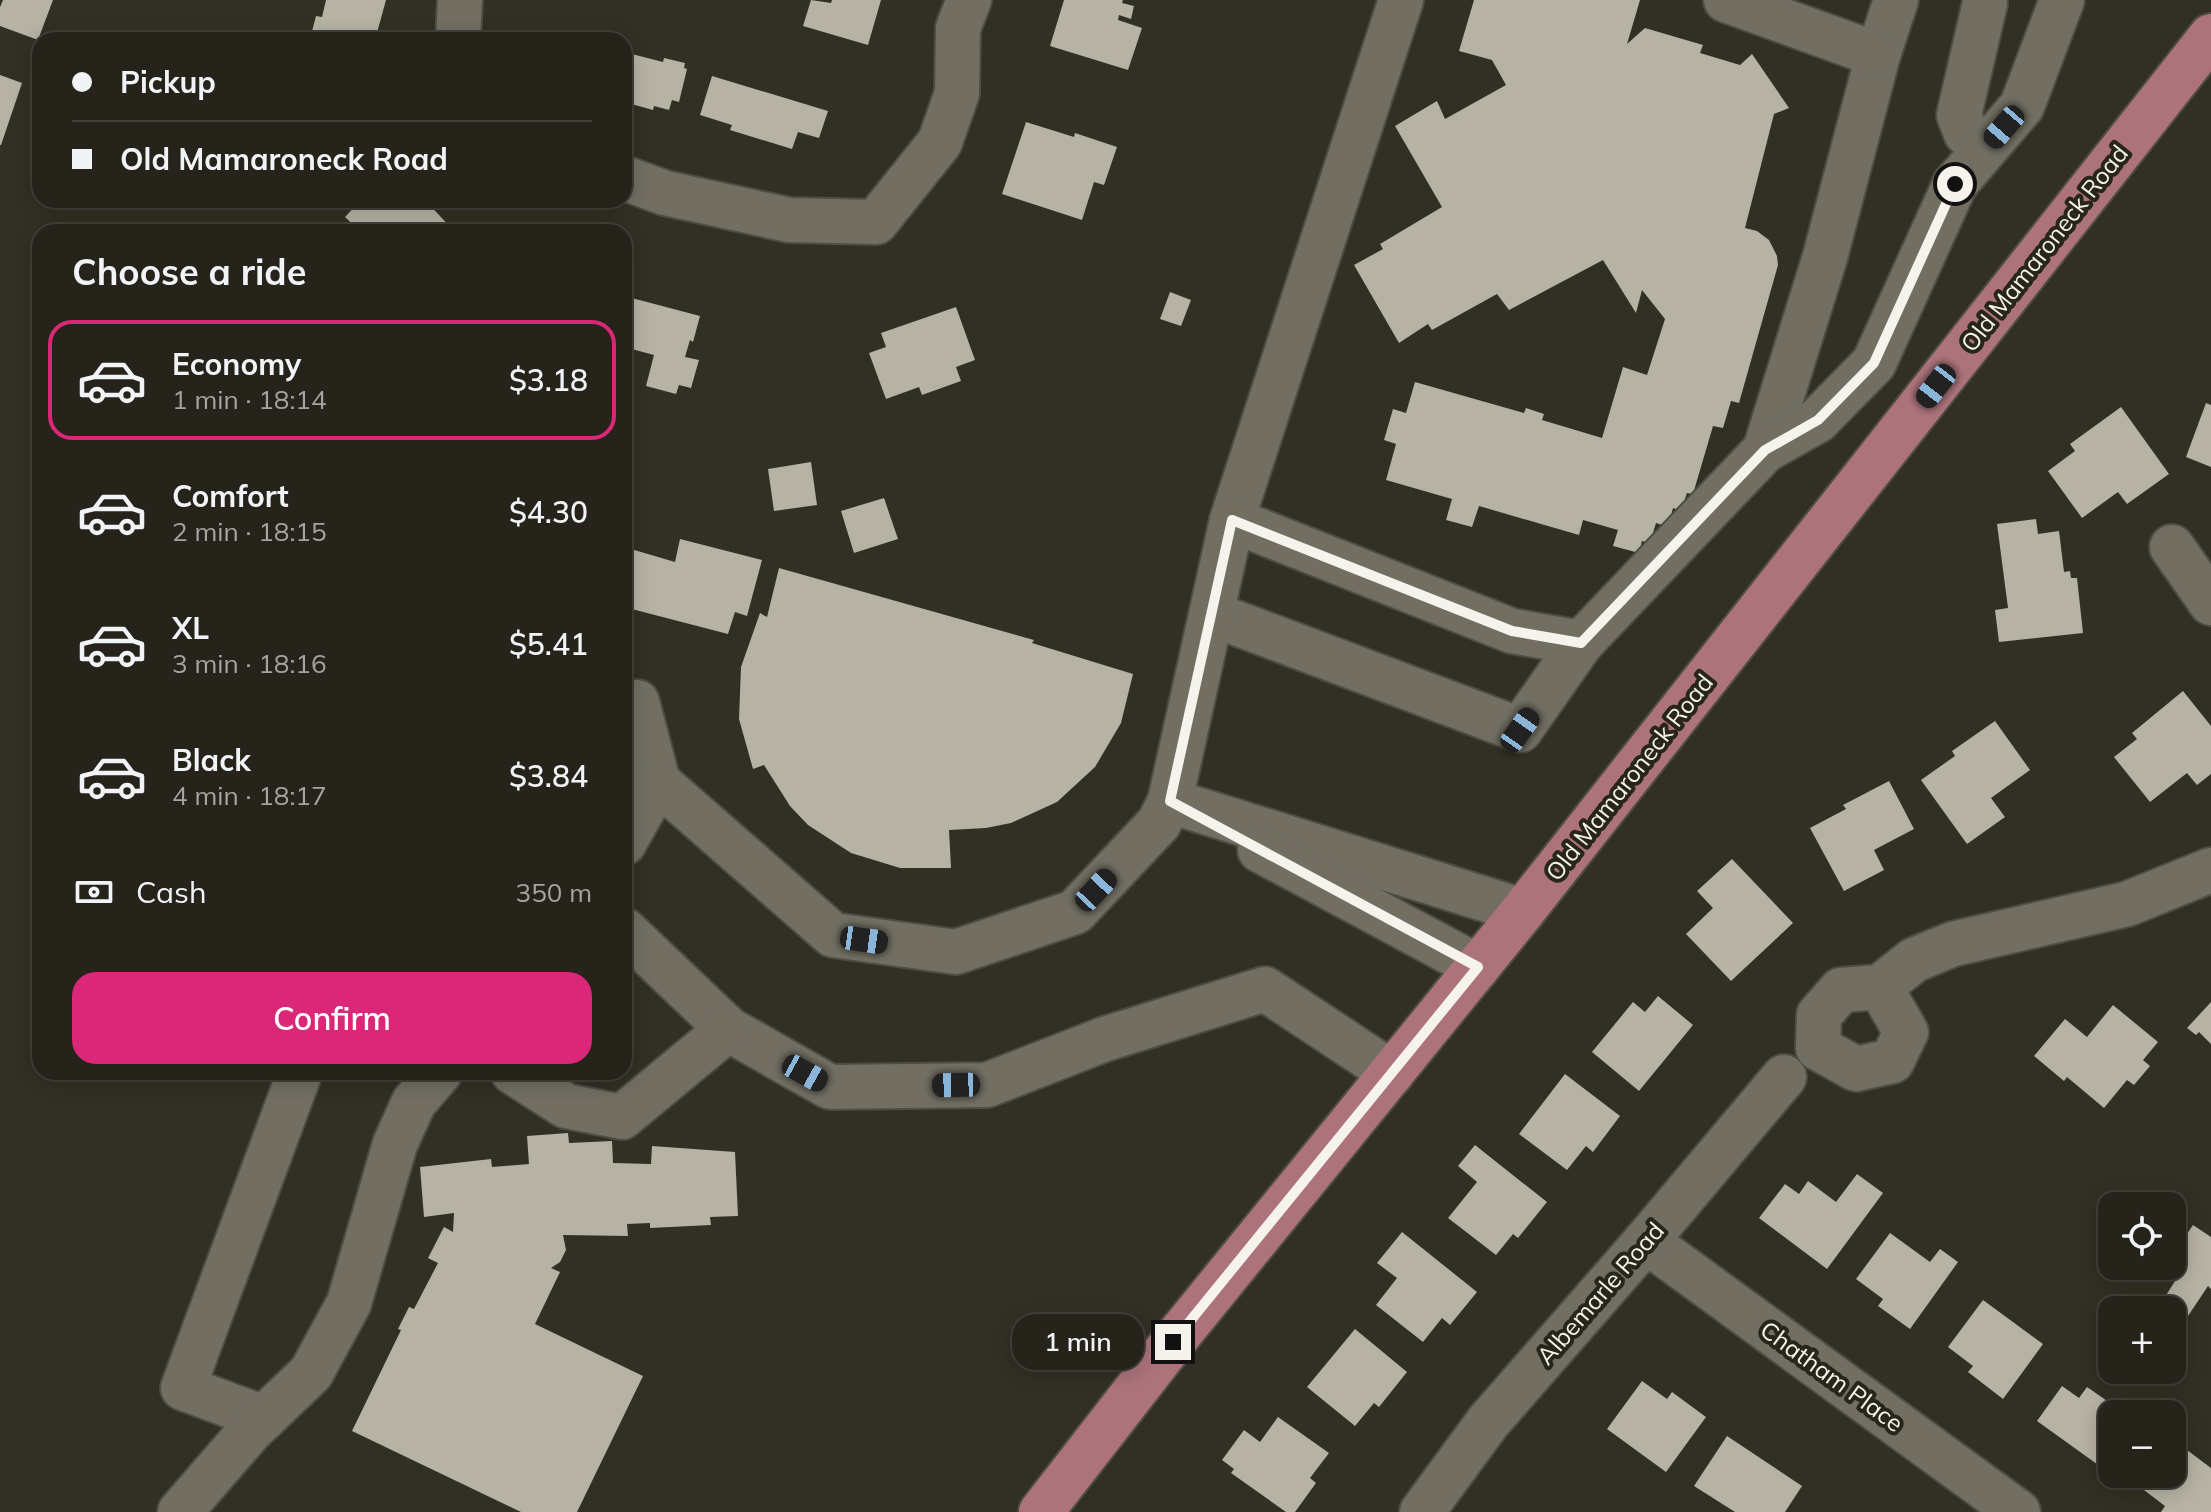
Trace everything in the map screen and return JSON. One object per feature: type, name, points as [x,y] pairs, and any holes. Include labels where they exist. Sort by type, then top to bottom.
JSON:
[{"type":"main road","name":"Old Mamaroneck Road","points":[[1041,1512],[1173,1342],[1523,911],[2211,36]]},
{"type":"street","points":[[458,32],[460,0]]},
{"type":"street","points":[[632,181],[665,193],[789,220],[876,222],[940,142],[957,93],[958,28],[969,0]]},
{"type":"street","points":[[641,778],[833,935],[956,952],[1075,912],[1159,823],[1170,801],[1232,520],[1401,0]]},
{"type":"street","points":[[1726,0],[1878,55]]},
{"type":"street","points":[[1765,450],[1825,257],[1878,55],[1896,0]]},
{"type":"street","points":[[1212,614],[1520,730],[1581,643],[1765,450],[1818,420],[1874,363],[1955,184],[2022,106],[2062,0]]},
{"type":"street","points":[[1985,3],[1959,115],[1966,133],[1986,147]]},
{"type":"street","points":[[1232,520],[1512,631],[1581,643]]},
{"type":"street","points":[[2172,547],[2211,603]]},
{"type":"street","points":[[632,812],[641,778],[637,702]]},
{"type":"street","points":[[1170,801],[1523,911]]},
{"type":"street","points":[[1170,801],[1478,967]]},
{"type":"street","points":[[1880,987],[1914,960],[1953,944],[2127,904],[2211,870]]},
{"type":"street","points":[[632,938],[728,1029],[830,1087],[987,1085],[1105,1039],[1265,989],[1392,1073]]},
{"type":"street","points":[[525,1080],[566,1106],[622,1117],[728,1029]]},
{"type":"street","name":"Albemarle Road","points":[[1422,1512],[1488,1422],[1784,1077]]},
{"type":"street","points":[[258,1424],[183,1388],[297,1080]]},
{"type":"street","points":[[180,1512],[258,1424],[311,1373],[349,1303],[395,1144],[414,1102],[433,1080]]},
{"type":"street","name":"Chatham Place","points":[[1646,1241],[2018,1512]]},
{"type":"building","points":[[3,0],[53,0],[41,32],[32,32],[32,38],[0,26]]},
{"type":"building","points":[[326,0],[386,0],[377,32],[312,32],[316,16],[322,17]]},
{"type":"building","points":[[811,0],[831,3],[832,0],[881,0],[868,45],[803,26]]},
{"type":"building","points":[[1064,0],[1123,0],[1122,3],[1134,6],[1131,19],[1119,15],[1118,20],[1142,28],[1128,70],[1050,46]]},
{"type":"building","points":[[1474,0],[1640,0],[1627,44],[1645,28],[1703,45],[1700,53],[1740,65],[1752,54],[1789,108],[1774,114],[1745,228],[1757,231],[1769,240],[1778,265],[1739,403],[1731,401],[1723,428],[1713,426],[1693,494],[1687,493],[1681,511],[1673,508],[1668,527],[1656,523],[1650,543],[1642,541],[1639,553],[1613,546],[1618,530],[1583,520],[1579,535],[1479,506],[1472,527],[1446,520],[1452,499],[1386,480],[1396,444],[1384,440],[1393,409],[1406,413],[1415,382],[1524,413],[1526,408],[1544,414],[1542,420],[1602,438],[1623,367],[1647,375],[1665,319],[1642,290],[1636,313],[1603,260],[1509,310],[1497,294],[1432,330],[1428,324],[1399,343],[1354,265],[1383,249],[1380,244],[1442,207],[1395,126],[1437,101],[1445,119],[1506,85],[1492,60],[1459,51]]},
{"type":"building","points":[[632,54],[663,62],[664,58],[685,63],[684,68],[687,69],[679,102],[672,100],[669,110],[654,106],[653,110],[632,104]]},
{"type":"building","points":[[0,75],[22,83],[1,145],[0,145]]},
{"type":"building","points":[[712,76],[828,111],[819,138],[798,132],[792,149],[730,130],[732,125],[700,115]]},
{"type":"building","points":[[1026,122],[1117,147],[1104,185],[1094,182],[1082,220],[1002,194]]},
{"type":"building","points":[[353,208],[432,208],[447,224],[352,224],[345,217]]},
{"type":"building","points":[[1170,292],[1191,300],[1181,326],[1160,319]]},
{"type":"building","points":[[632,298],[700,316],[685,357],[699,360],[691,388],[679,385],[676,394],[646,386],[654,355],[632,349]]},
{"type":"building","points":[[956,307],[975,360],[956,367],[961,381],[922,395],[919,387],[886,399],[869,353],[886,347],[881,333]]},
{"type":"building","points":[[2206,403],[2211,405],[2211,467],[2186,457]]},
{"type":"building","points":[[2121,407],[2169,474],[2127,504],[2118,492],[2082,518],[2048,471],[2075,451],[2070,444]]},
{"type":"building","points":[[811,462],[817,505],[774,511],[768,469]]},
{"type":"building","points":[[884,498],[898,539],[854,553],[841,511]]},
{"type":"building","points":[[2036,519],[2038,534],[2059,531],[2064,572],[2070,571],[2071,578],[2077,578],[2083,633],[1999,642],[1995,610],[2008,608],[1997,524]]},
{"type":"building","points":[[680,539],[762,560],[747,616],[735,612],[728,634],[632,609],[632,549],[675,562]]},
{"type":"building","points":[[779,568],[1034,640],[1032,643],[1133,674],[1121,723],[1095,767],[1057,802],[1011,823],[949,830],[951,868],[900,868],[851,853],[808,825],[790,806],[764,765],[753,769],[739,719],[741,667],[760,613],[767,617]]},
{"type":"building","points":[[2183,691],[2211,726],[2211,774],[2197,785],[2187,773],[2150,802],[2114,757],[2137,739],[2132,733]]},
{"type":"building","points":[[1995,721],[2030,770],[1991,798],[2005,817],[1967,844],[1921,780],[1955,756],[1952,751]]},
{"type":"building","points":[[1889,781],[1914,829],[1874,850],[1884,870],[1844,891],[1810,828],[1846,809],[1843,805]]},
{"type":"building","points":[[1732,859],[1793,923],[1731,981],[1686,934],[1713,908],[1697,891]]},
{"type":"building","points":[[1658,996],[1693,1025],[1639,1091],[1592,1052],[1633,1002],[1645,1012]]},
{"type":"building","points":[[2211,1002],[2211,1044],[2199,1032],[2196,1035],[2187,1028]]},
{"type":"building","points":[[2113,1005],[2158,1042],[2143,1060],[2150,1066],[2134,1085],[2127,1080],[2104,1108],[2067,1077],[2064,1081],[2034,1056],[2065,1019],[2087,1037]]},
{"type":"building","points":[[1565,1074],[1620,1116],[1593,1152],[1586,1146],[1567,1170],[1519,1134]]},
{"type":"building","points":[[568,1133],[569,1143],[612,1141],[613,1163],[651,1164],[652,1146],[735,1152],[738,1216],[710,1217],[711,1225],[650,1228],[650,1223],[627,1224],[628,1236],[563,1235],[566,1250],[560,1262],[551,1268],[560,1272],[535,1324],[643,1376],[577,1512],[521,1512],[352,1431],[409,1307],[414,1309],[438,1263],[428,1258],[444,1227],[453,1232],[454,1213],[424,1217],[420,1167],[491,1159],[492,1167],[529,1164],[527,1136]]},
{"type":"building","points":[[1475,1145],[1547,1202],[1518,1238],[1513,1234],[1496,1255],[1448,1218],[1477,1182],[1458,1166]]},
{"type":"building","points":[[1857,1174],[1883,1193],[1827,1269],[1759,1218],[1785,1184],[1799,1194],[1808,1181],[1836,1202]]},
{"type":"building","points":[[2193,1225],[2211,1237],[2211,1289],[2208,1286],[2188,1316],[2186,1296],[2166,1296],[2173,1280],[2186,1280],[2186,1235]]},
{"type":"building","points":[[1402,1232],[1477,1292],[1450,1325],[1442,1318],[1423,1342],[1376,1305],[1397,1278],[1377,1263]]},
{"type":"building","points":[[1890,1233],[1930,1262],[1940,1249],[1958,1262],[1910,1329],[1878,1306],[1883,1299],[1856,1279]]},
{"type":"building","points":[[1983,1300],[2043,1344],[2003,1399],[1968,1372],[1973,1366],[1948,1347]]},
{"type":"building","points":[[1355,1329],[1407,1372],[1379,1407],[1374,1403],[1355,1426],[1307,1387]]},
{"type":"building","points":[[1642,1381],[1667,1399],[1672,1392],[1706,1417],[1666,1472],[1607,1429]]},
{"type":"building","points":[[2062,1386],[2079,1398],[2087,1387],[2106,1400],[2098,1400],[2098,1465],[2037,1421]]},
{"type":"building","points":[[1278,1417],[1329,1453],[1310,1478],[1316,1483],[1295,1512],[1286,1512],[1231,1473],[1234,1469],[1222,1460],[1244,1430],[1260,1442]]},
{"type":"building","points":[[1727,1436],[1802,1486],[1785,1512],[1735,1512],[1694,1486]]},
{"type":"building","points":[[2186,1449],[2211,1468],[2211,1512],[2161,1512],[2165,1506],[2141,1488],[2186,1488]]},
{"type":"route","points":[[1173,1342],[1478,967],[1170,801],[1232,520],[1512,631],[1581,643],[1765,450],[1818,420],[1874,363],[1955,184]]}]
